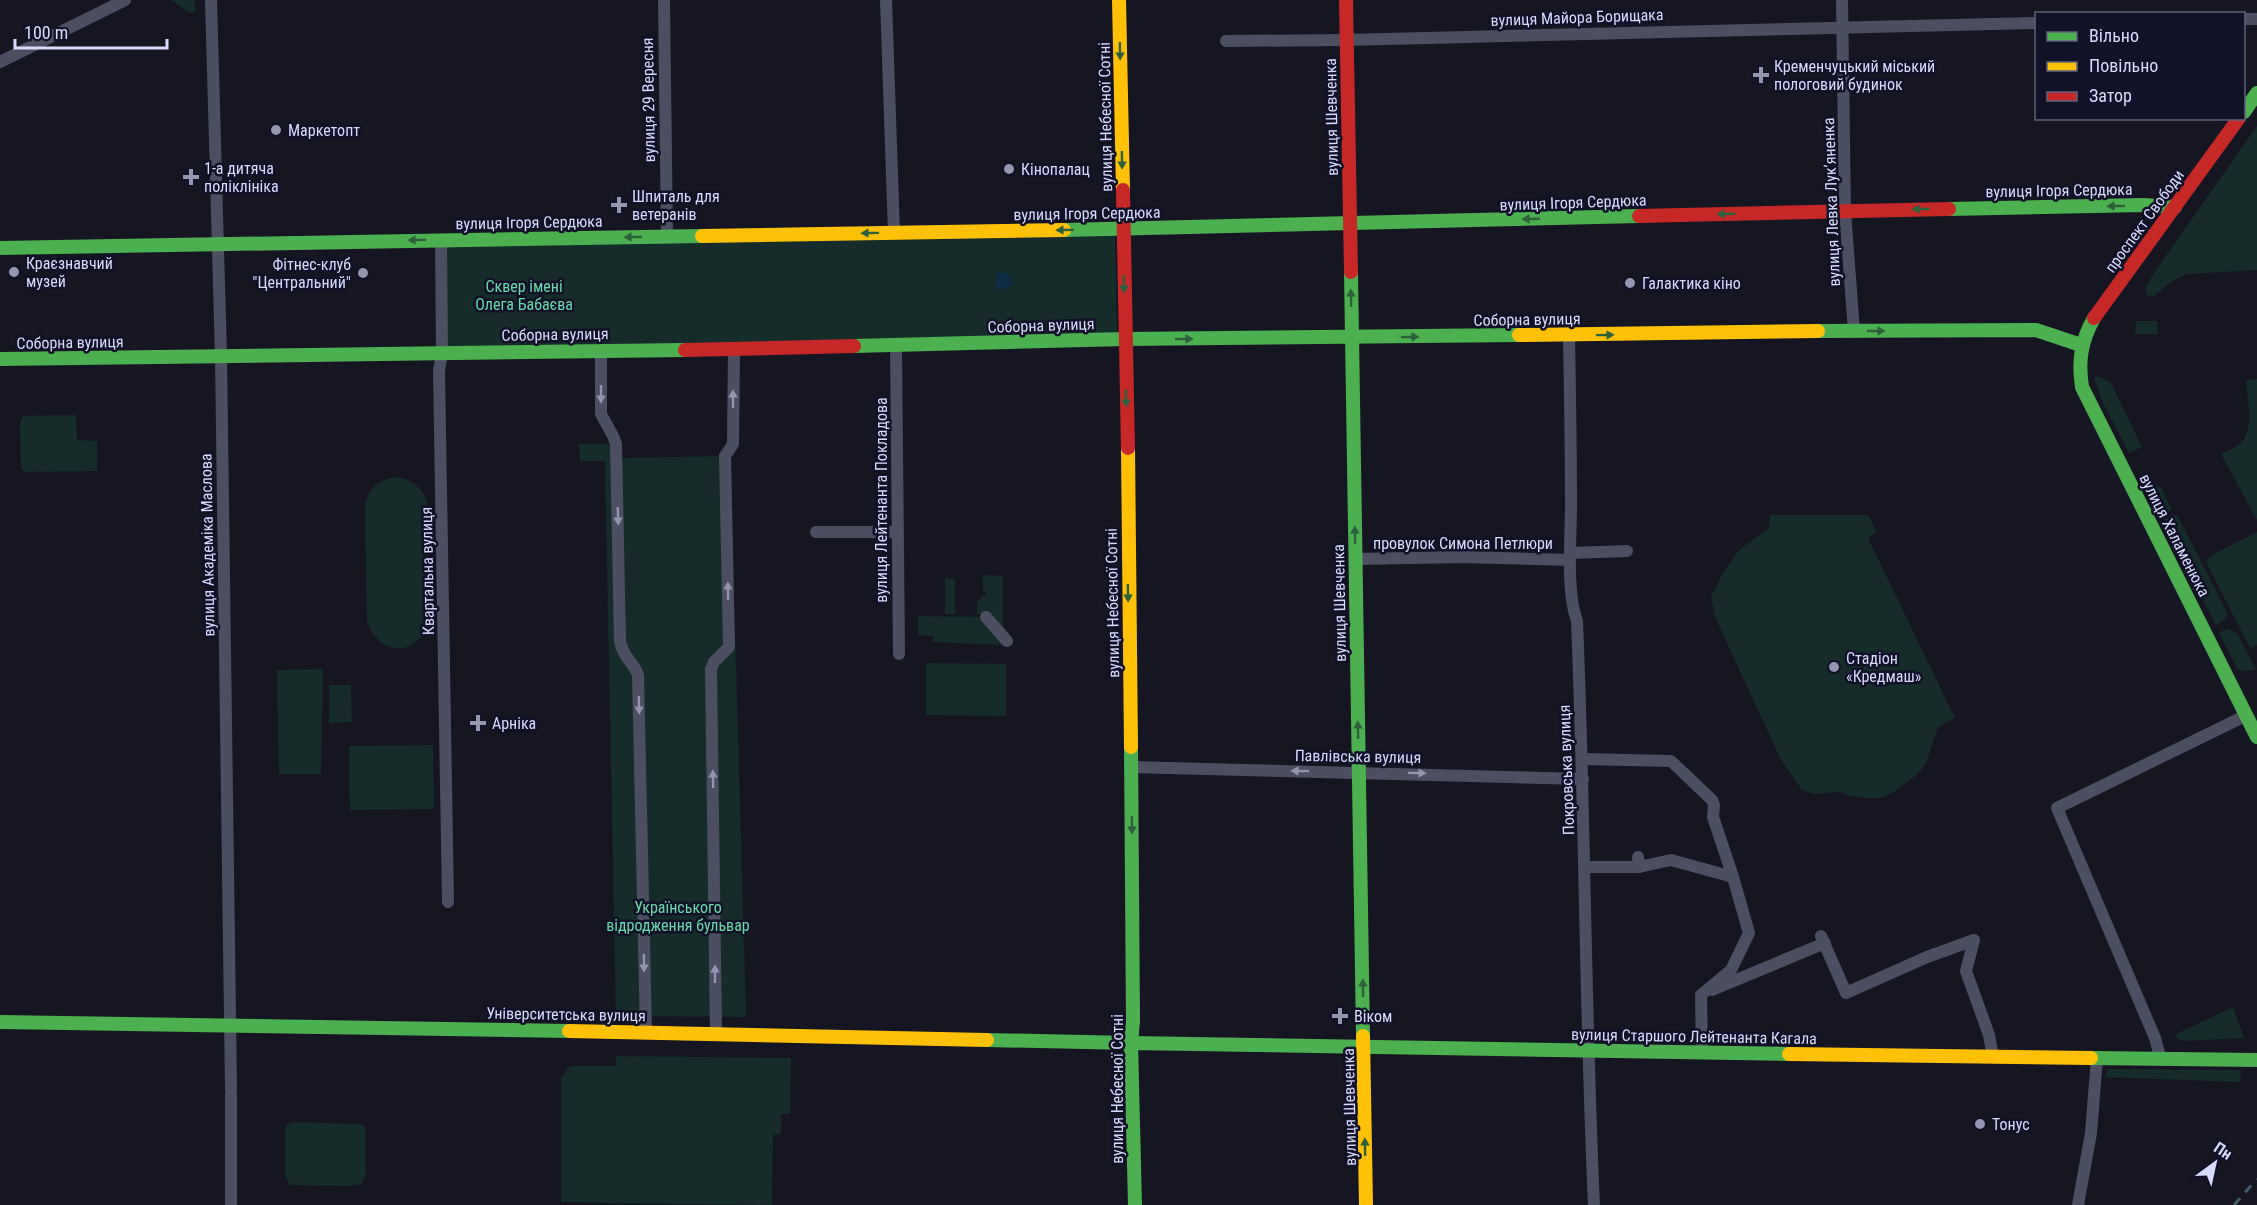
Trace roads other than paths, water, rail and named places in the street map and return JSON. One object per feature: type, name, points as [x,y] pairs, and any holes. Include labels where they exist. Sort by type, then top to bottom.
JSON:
[{"type":"main road","name":"вулиця Небесної Сотні","points":[[1119,0],[1131,767],[1133,1011],[1131,1043],[1135,1205]]},
{"type":"main road","name":"вулиця Шевченка","points":[[1346,0],[1366,1205]]},
{"type":"main road","points":[[2245,111],[2257,93]]},
{"type":"main road","name":"проспект Свободи","points":[[2081,345],[2094,318],[2238,120]]},
{"type":"main road","name":"вулиця Ігоря Сердюка","points":[[0,248],[1123,229],[1845,211],[2175,207]]},
{"type":"main road","name":"Соборна вулиця","points":[[0,359],[734,349],[1125,339],[1854,331],[2036,330],[2081,345]]},
{"type":"main road","name":"вулиця Халаменюка","points":[[2081,345],[2078,364],[2082,387],[2257,737]]},
{"type":"main road","name":"Університетська вулиця","points":[[0,1022],[716,1033],[1131,1043]]},
{"type":"main road","name":"вулиця Старшого Лейтенанта Кагала","points":[[1131,1043],[1587,1052],[2257,1060]]},
{"type":"street","points":[[0,62],[125,0]]},
{"type":"street","name":"вулиця Академіка Маслова","points":[[211,0],[221,356],[231,1025],[231,1205]]},
{"type":"street","name":"вулиця 29 Вересня","points":[[664,0],[666,237]]},
{"type":"street","points":[[886,0],[894,233]]},
{"type":"street","name":"вулиця Левка Лукʼяненка","points":[[1842,0],[1845,211],[1854,331]]},
{"type":"street","name":"вулиця Майора Борищака","points":[[1226,41],[2035,23]]},
{"type":"street","name":"Квартальна вулиця","points":[[441,240],[442,353],[440,371],[448,902]]},
{"type":"street","name":"Покровська вулиця","points":[[1569,335],[1570,556],[1573,610],[1577,621],[1583,759],[1587,1052],[1594,1205]]},
{"type":"street","name":"вулиця Лейтенанта Покладова","points":[[896,345],[899,654]]},
{"type":"street","points":[[716,1033],[711,669],[714,662],[729,647],[725,456],[733,444],[734,349]]},
{"type":"street","points":[[601,350],[601,414],[616,444],[620,641],[623,655],[635,666],[638,675],[646,1032]]},
{"type":"street","points":[[816,532],[897,532]]},
{"type":"street","name":"провулок Симона Петлюри","points":[[1355,559],[1570,556],[1627,551]]},
{"type":"street","points":[[986,617],[1007,641]]},
{"type":"street","points":[[2161,1060],[2151,1029],[2057,808],[2247,715]]},
{"type":"street","points":[[1583,759],[1671,761],[1712,800],[1713,817],[1749,933],[1731,970],[1701,995]]},
{"type":"street","name":"Павлівська вулиця","points":[[1131,767],[1583,779]]},
{"type":"street","points":[[1584,867],[1671,860],[1733,877]]},
{"type":"street","points":[[1701,995],[1823,940],[1846,993],[1927,957],[1974,940],[1966,971],[1989,1035],[1993,1057]]},
{"type":"street","points":[[1701,995],[1702,1053]]},
{"type":"street","points":[[2078,1205],[2091,1133],[2097,1058]]},
{"type":"water","points":[[996,273],[1008,273],[1014,283],[1006,289],[995,289]]},
{"type":"railway","points":[[2234,1205],[2257,1179]]},
{"type":"place","name":"Кременчуцький міський пологовий будинок","points":[[1761,75]]},
{"type":"place","name":"Маркетопт","points":[[276,130]]},
{"type":"place","name":"Кінопалац","points":[[1009,169]]},
{"type":"place","name":"1-а дитяча поліклініка","points":[[191,177]]},
{"type":"place","name":"Шпиталь для ветеранів","points":[[619,205]]},
{"type":"place","name":"Краєзнавчий музей","points":[[14,272]]},
{"type":"place","name":"Фітнес-клуб \"Центральний\"","points":[[363,273]]},
{"type":"place","name":"Галактика кіно","points":[[1630,283]]},
{"type":"place","name":"Стадіон «Кредмаш»","points":[[1834,667]]},
{"type":"place","name":"Арніка","points":[[478,723]]},
{"type":"place","name":"Віком","points":[[1340,1016]]},
{"type":"place","name":"Тонус","points":[[1980,1124]]},
{"type":"park label","name":"Сквер імені Олега Бабаєва","points":[[524,295]]},
{"type":"park label","name":"Українського відродження бульвар","points":[[678,916]]}]
